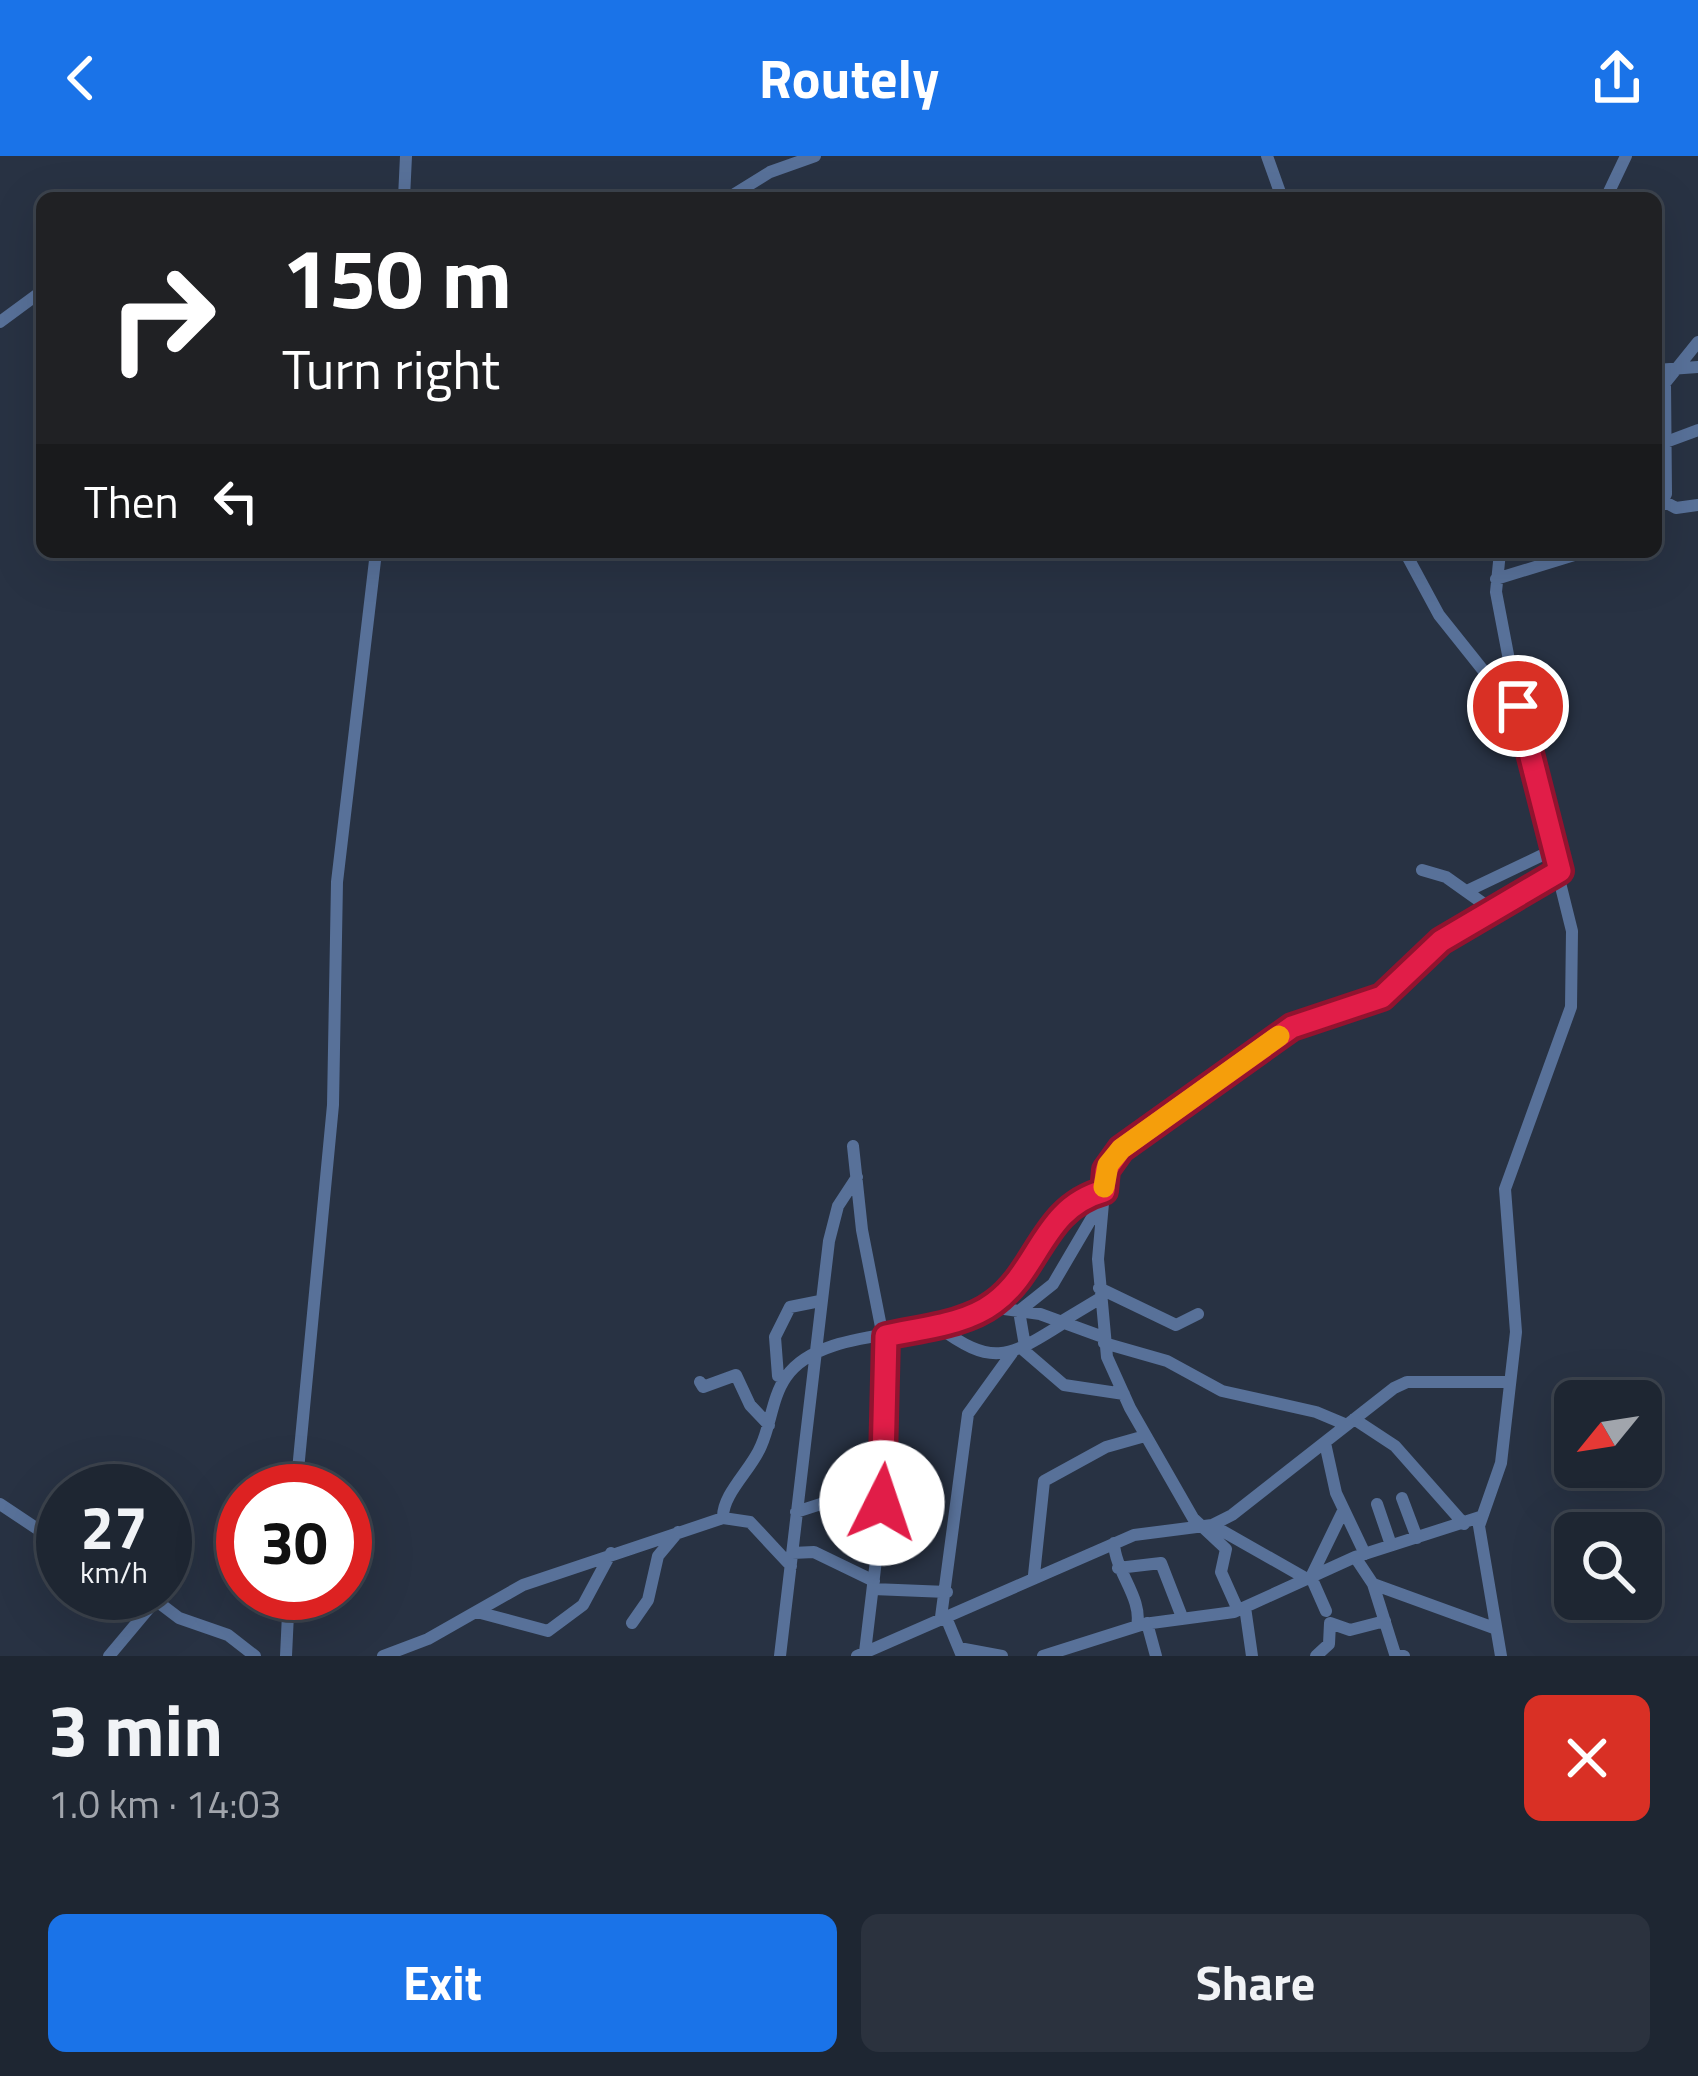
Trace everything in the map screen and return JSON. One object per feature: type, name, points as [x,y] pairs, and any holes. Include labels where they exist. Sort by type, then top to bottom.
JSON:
[{"type":"street","points":[[404,192],[406,156]]},
{"type":"street","points":[[737,192],[761,176],[815,156]]},
{"type":"street","points":[[1267,156],[1280,192]]},
{"type":"street","points":[[1609,192],[1626,156]]},
{"type":"street","points":[[0,322],[36,295]]},
{"type":"street","points":[[1662,506],[1663,393],[1698,342]]},
{"type":"street","points":[[1662,370],[1698,367]]},
{"type":"street","points":[[1666,442],[1698,430]]},
{"type":"street","points":[[1665,502],[1676,508],[1698,505]]},
{"type":"street","points":[[299,1464],[333,1105],[337,882],[375,558]]},
{"type":"street","points":[[1408,558],[1452,634],[1519,714]]},
{"type":"street","points":[[1499,558],[1496,579],[1519,714],[1556,849],[1576,980],[1543,1097],[1504,1190],[1516,1303],[1501,1463],[1480,1517],[1500,1655]]},
{"type":"street","points":[[1496,579],[1564,558]]},
{"type":"street","points":[[1467,892],[1556,849]]},
{"type":"street","points":[[1422,869],[1491,909]]},
{"type":"street","points":[[1255,1656],[1242,1609],[1221,1572],[1228,1552],[1145,1436],[1104,1340],[1099,1294],[1106,1170],[1121,1149],[1292,1027],[1394,990],[1432,949],[1560,871]]},
{"type":"street","points":[[853,1146],[884,1336],[884,1490],[861,1654]]},
{"type":"street","points":[[780,1656],[832,1223],[857,1177]]},
{"type":"street","points":[[723,1517],[722,1510],[749,1471],[784,1379],[817,1353],[937,1326],[990,1306],[1016,1281],[1054,1220],[1104,1191]]},
{"type":"street","points":[[1019,1311],[1053,1284],[1088,1232],[1104,1191]]},
{"type":"street","points":[[1099,1294],[1176,1324],[1198,1314]]},
{"type":"street","points":[[1001,1656],[961,1652],[943,1616],[968,1414],[1019,1349],[1099,1294]]},
{"type":"street","points":[[778,1376],[775,1336],[790,1307],[820,1300]]},
{"type":"street","points":[[990,1306],[1060,1323],[1167,1361],[1222,1390],[1351,1422],[1395,1446],[1464,1524]]},
{"type":"street","points":[[1019,1311],[1019,1349]]},
{"type":"street","points":[[937,1326],[981,1353],[1019,1349],[1064,1385],[1124,1394]]},
{"type":"street","points":[[700,1382],[703,1387],[736,1376],[750,1406],[769,1425]]},
{"type":"street","points":[[861,1654],[1114,1543],[1151,1531],[1206,1525],[1250,1505],[1407,1382],[1509,1382]]},
{"type":"street","points":[[1034,1575],[1044,1481],[1106,1447],[1145,1436]]},
{"type":"street","points":[[1325,1443],[1343,1511],[1395,1654],[1404,1656]]},
{"type":"street","points":[[796,1512],[827,1502],[848,1509],[884,1490]]},
{"type":"street","points":[[1402,1498],[1417,1538]]},
{"type":"street","points":[[0,1504],[36,1528]]},
{"type":"street","points":[[1376,1504],[1390,1545]]},
{"type":"street","points":[[1309,1578],[1343,1511]]},
{"type":"street","points":[[383,1656],[523,1586],[723,1517],[741,1517],[792,1560]]},
{"type":"street","points":[[1043,1656],[1073,1653],[1142,1625],[1242,1609],[1360,1556],[1480,1517]]},
{"type":"street","points":[[1206,1525],[1309,1578],[1326,1610]]},
{"type":"street","points":[[632,1623],[648,1600],[658,1556],[678,1532]]},
{"type":"street","points":[[1114,1543],[1118,1568],[1156,1656]]},
{"type":"street","points":[[477,1612],[548,1631],[583,1605],[611,1552]]},
{"type":"street","points":[[792,1560],[814,1552],[873,1585],[947,1592]]},
{"type":"street","points":[[1118,1568],[1161,1563],[1182,1617]]},
{"type":"street","points":[[1373,1584],[1494,1628]]},
{"type":"street","points":[[109,1656],[134,1620]]},
{"type":"street","points":[[185,1620],[228,1635],[255,1656]]},
{"type":"street","points":[[286,1656],[288,1620]]},
{"type":"street","points":[[1316,1656],[1329,1644],[1330,1623],[1350,1630],[1384,1621]]},
{"type":"slow traffic","points":[[1104,1187],[1108,1165],[1121,1149],[1279,1036]]},
{"type":"route","points":[[882,1503],[886,1336],[943,1324],[990,1306],[1016,1281],[1054,1220],[1104,1191],[1106,1170],[1121,1149],[1304,1020],[1394,990],[1441,941],[1560,871],[1518,706]]}]
